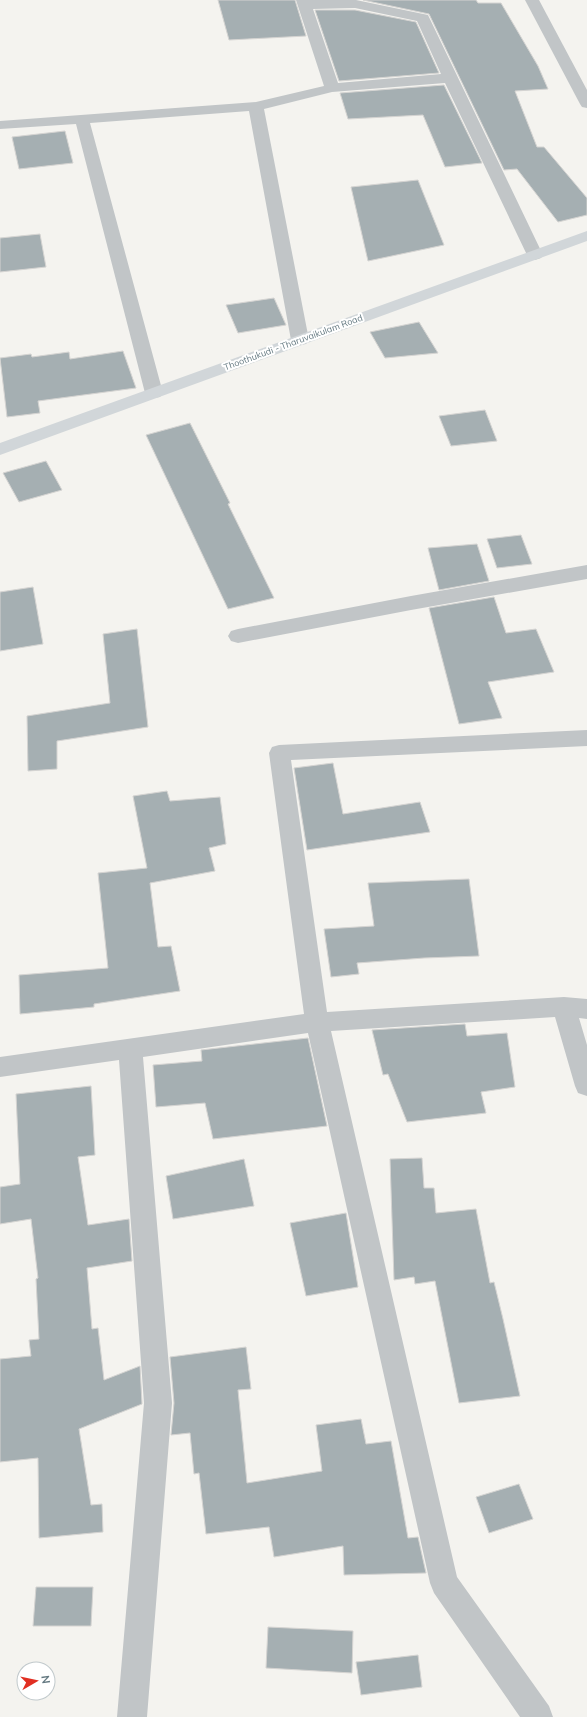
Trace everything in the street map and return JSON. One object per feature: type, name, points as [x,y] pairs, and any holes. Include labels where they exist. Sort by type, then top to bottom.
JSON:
[{"type":"main road","name":"Thoothukudi - Tharuvaikulam Road","points":[[0,449],[587,236]]},
{"type":"street","points":[[532,0],[587,104]]},
{"type":"street","points":[[332,88],[304,2],[355,4],[423,18],[450,78],[535,255]]},
{"type":"street","points":[[0,125],[256,106],[332,88],[450,78]]},
{"type":"street","points":[[256,106],[300,340]]},
{"type":"street","points":[[82,119],[154,393]]},
{"type":"street","points":[[238,636],[411,602],[587,572]]},
{"type":"street","points":[[538,1717],[444,1582],[317,1022],[279,753],[587,738]]},
{"type":"street","points":[[564,1007],[587,1086]]},
{"type":"street","points":[[0,1067],[317,1022],[564,1007],[587,1009]]},
{"type":"street","points":[[130,1048],[158,1403],[132,1717]]},
{"type":"building","points":[[218,0],[295,0],[306,36],[229,40]]},
{"type":"building","points":[[363,0],[476,0],[478,3],[501,3],[538,66],[548,89],[515,91],[537,147],[544,147],[587,198],[587,215],[558,222],[517,169],[504,170],[429,14]]},
{"type":"building","points":[[315,10],[355,10],[416,22],[439,73],[339,81]]},
{"type":"building","points":[[444,85],[482,163],[445,167],[423,115],[348,119],[340,93]]},
{"type":"building","points":[[65,131],[73,163],[19,169],[12,137]]},
{"type":"building","points":[[418,180],[444,245],[368,261],[351,187]]},
{"type":"building","points":[[40,234],[46,267],[0,272],[0,238]]},
{"type":"building","points":[[274,298],[286,325],[238,333],[226,305]]},
{"type":"building","points":[[419,322],[438,353],[385,358],[370,332]]},
{"type":"building","points":[[123,351],[136,388],[38,401],[40,413],[7,417],[0,358],[31,354],[32,357],[69,352],[70,359]]},
{"type":"building","points":[[485,410],[497,441],[451,446],[439,416]]},
{"type":"building","points":[[190,423],[230,503],[228,504],[274,598],[228,609],[146,435]]},
{"type":"building","points":[[46,461],[62,490],[19,502],[3,473]]},
{"type":"building","points":[[521,535],[532,564],[497,568],[487,539]]},
{"type":"building","points":[[477,544],[489,581],[439,590],[428,548]]},
{"type":"building","points":[[33,587],[43,644],[0,651],[0,592]]},
{"type":"building","points":[[494,597],[506,633],[536,629],[554,672],[488,682],[502,718],[459,724],[429,608]]},
{"type":"building","points":[[137,629],[148,727],[57,741],[57,769],[28,771],[27,716],[110,703],[103,634]]},
{"type":"building","points":[[333,763],[343,814],[420,802],[430,832],[307,850],[294,768]]},
{"type":"building","points":[[167,791],[170,801],[220,797],[226,844],[209,848],[215,871],[150,883],[158,947],[171,946],[180,991],[94,1004],[94,1007],[20,1014],[19,975],[108,968],[98,873],[147,868],[133,796]]},
{"type":"building","points":[[469,879],[479,956],[357,963],[359,974],[331,977],[324,929],[374,926],[368,883]]},
{"type":"building","points":[[465,1024],[467,1036],[507,1033],[515,1087],[481,1092],[486,1113],[407,1122],[388,1074],[383,1075],[372,1030]]},
{"type":"building","points":[[308,1038],[327,1126],[213,1139],[205,1103],[156,1107],[153,1065],[202,1061],[201,1050]]},
{"type":"building","points":[[91,1086],[95,1155],[78,1157],[88,1225],[129,1219],[132,1261],[87,1268],[92,1329],[98,1328],[104,1380],[140,1366],[142,1404],[79,1429],[91,1505],[102,1504],[103,1532],[39,1538],[38,1458],[0,1462],[0,1359],[31,1356],[29,1340],[39,1339],[36,1279],[38,1278],[31,1219],[0,1224],[0,1187],[20,1184],[16,1094]]},
{"type":"building","points":[[422,1158],[424,1188],[434,1188],[436,1213],[476,1209],[490,1283],[494,1282],[520,1396],[459,1403],[435,1281],[415,1284],[414,1277],[394,1280],[390,1159]]},
{"type":"building","points":[[244,1159],[254,1206],[173,1219],[166,1176]]},
{"type":"building","points":[[346,1213],[358,1287],[306,1296],[290,1223]]},
{"type":"building","points":[[246,1347],[251,1389],[238,1390],[247,1483],[322,1471],[316,1425],[361,1419],[366,1444],[391,1441],[408,1538],[418,1537],[426,1573],[344,1575],[343,1546],[274,1557],[269,1527],[206,1534],[199,1473],[194,1474],[190,1433],[171,1435],[174,1403],[170,1357]]},
{"type":"building","points":[[519,1484],[533,1519],[489,1533],[476,1497]]},
{"type":"building","points":[[36,1587],[93,1587],[91,1626],[33,1626]]},
{"type":"building","points":[[268,1627],[353,1631],[352,1673],[266,1668]]},
{"type":"building","points":[[418,1655],[422,1687],[361,1695],[356,1662]]}]
